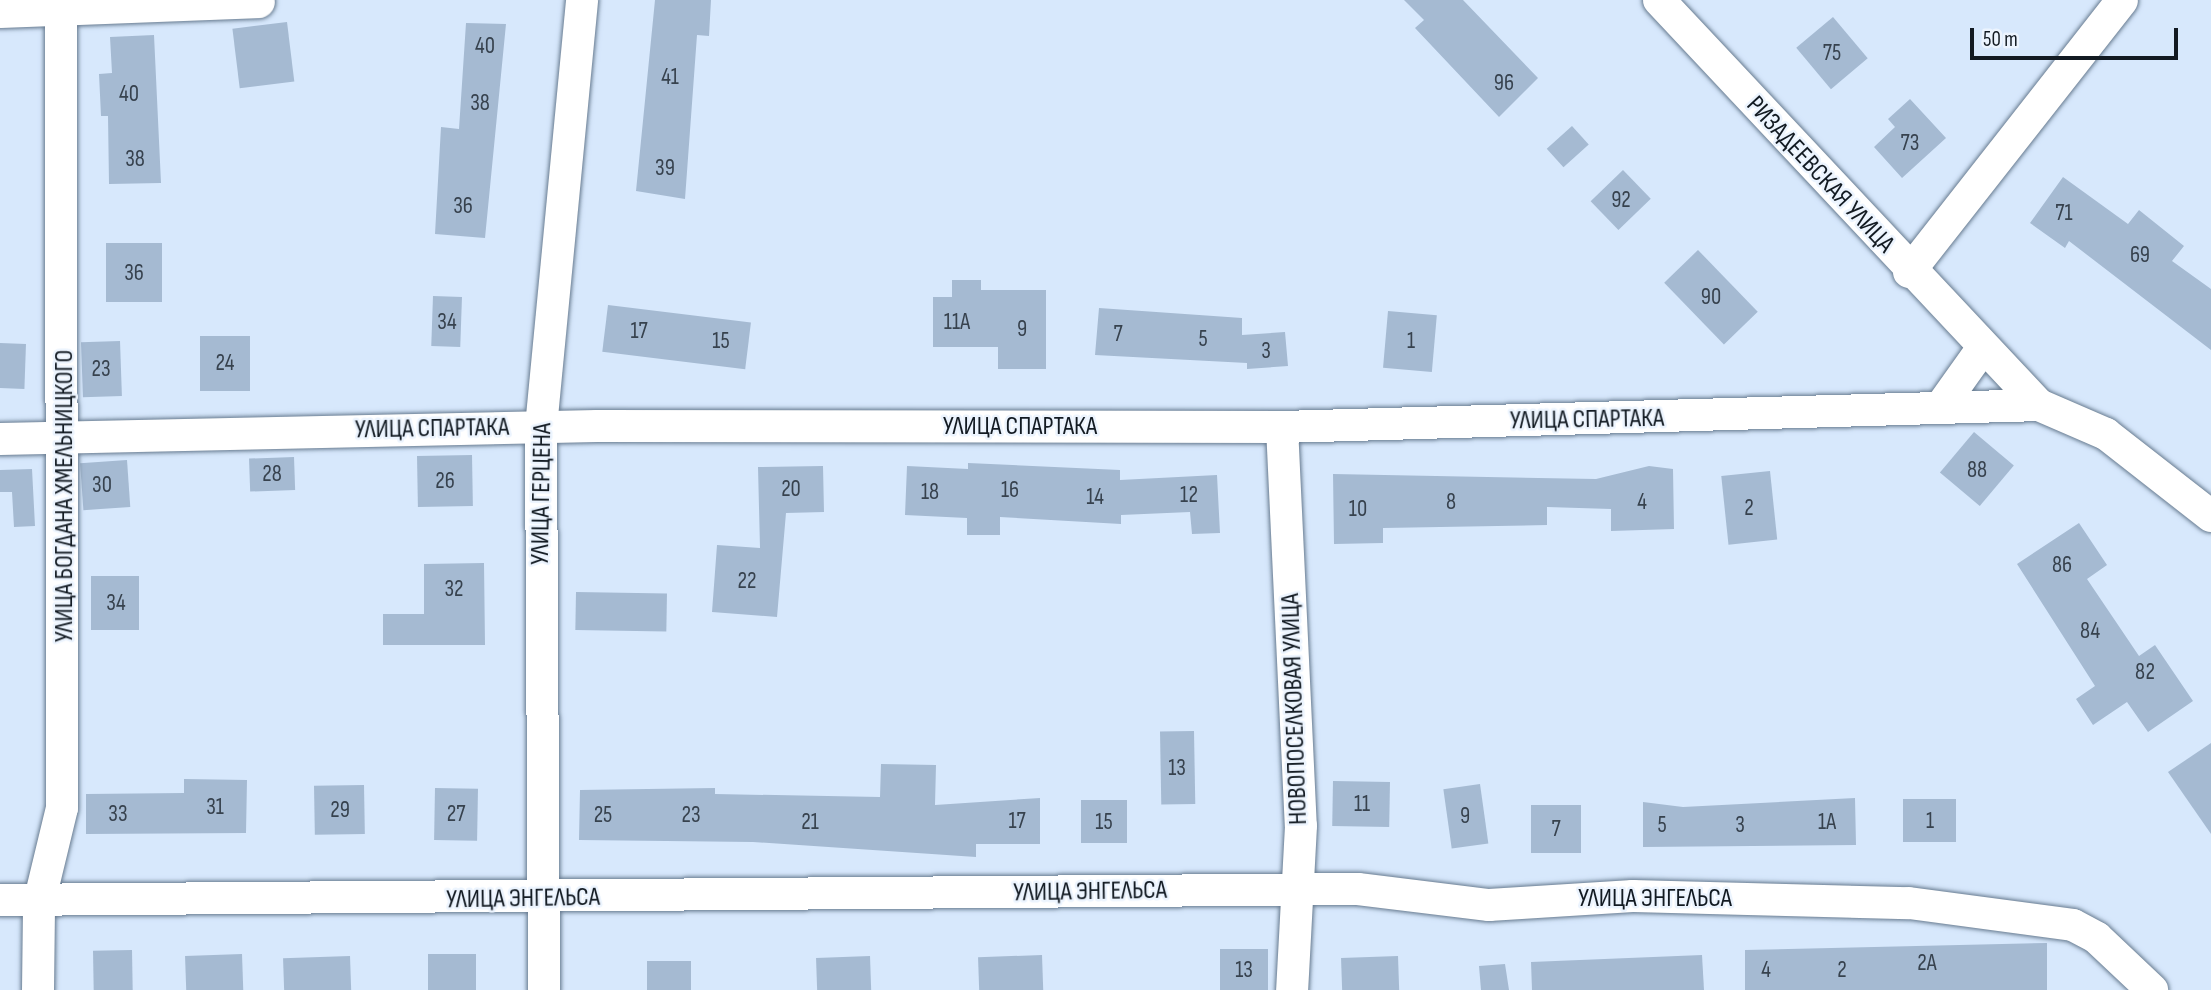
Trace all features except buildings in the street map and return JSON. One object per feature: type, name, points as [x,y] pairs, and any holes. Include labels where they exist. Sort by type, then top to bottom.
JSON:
[{"type":"street","name":"УЛИЦА ГЕРЦЕНА","points":[[544,990],[541,427],[582,0]]},
{"type":"street","name":"РИЗАДЕЕВСКАЯ УЛИЦА","points":[[1659,0],[1909,272],[2039,405],[2106,434],[2211,516]]},
{"type":"street","points":[[1909,272],[2122,0]]},
{"type":"street","points":[[0,12],[61,6],[259,2]]},
{"type":"street","name":"УЛИЦА БОГДАНА ХМЕЛЬНИЦКОГО","points":[[38,990],[39,903],[62,808],[66,437],[61,6]]},
{"type":"street","points":[[1942,405],[1982,349]]},
{"type":"street","name":"УЛИЦА СПАРТАКА","points":[[0,439],[541,427],[1282,427],[1852,413],[1942,405],[2039,405]]},
{"type":"street","name":"НОВОПОСЕЛКОВАЯ УЛИЦА","points":[[1282,427],[1301,826],[1294,889],[1292,990]]},
{"type":"street","name":"УЛИЦА ЭНГЕЛЬСА","points":[[0,900],[39,903],[1358,889],[1489,905],[1633,896],[1909,903],[2073,925],[2097,938],[2152,990]]}]
